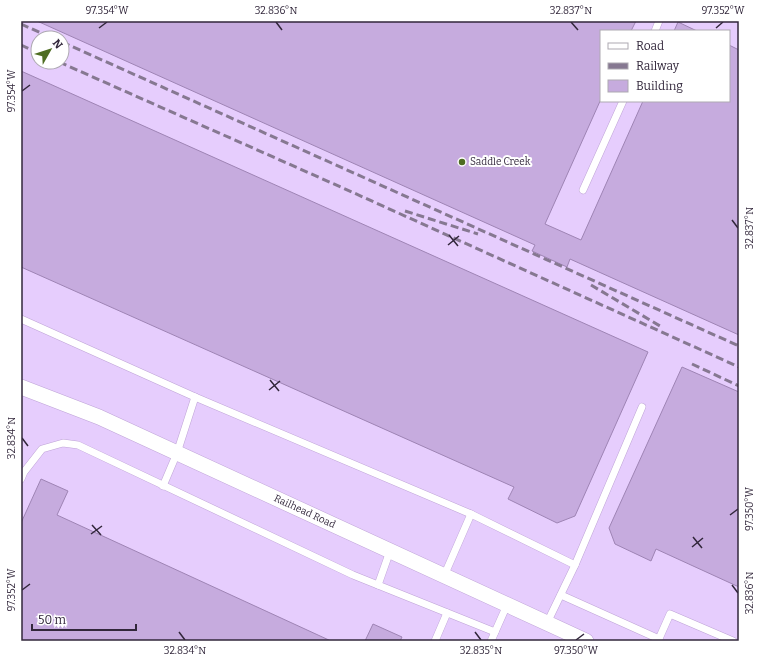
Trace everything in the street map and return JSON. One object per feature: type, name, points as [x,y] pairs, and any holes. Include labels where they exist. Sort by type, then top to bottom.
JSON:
[{"type":"street","name":"Railhead Road","points":[[21,387],[99,417],[586,641]]},
{"type":"lane","points":[[583,190],[623,102]]},
{"type":"lane","points":[[21,319],[195,397],[471,514],[575,565]]},
{"type":"lane","points":[[163,486],[177,453],[195,397]]},
{"type":"lane","points":[[547,623],[575,565],[642,407]]},
{"type":"lane","points":[[21,479],[24,472],[42,449],[63,443],[78,445],[353,575],[494,632]]},
{"type":"lane","points":[[444,576],[471,514]]},
{"type":"lane","points":[[378,585],[390,551]]},
{"type":"lane","points":[[561,595],[658,640],[670,614],[733,641]]},
{"type":"lane","points":[[491,641],[507,605]]},
{"type":"lane","points":[[435,641],[447,613]]},
{"type":"shaded area","points":[[21,21],[739,21],[739,641],[21,641]]},
{"type":"building","name":"Saddle Creek","points":[[37,21],[636,21],[632,30],[600,30],[600,101],[545,224],[581,240],[643,102],[730,102],[730,46],[739,50],[739,335],[570,259],[567,267],[532,251],[535,245],[70,36],[70,30],[57,30]]},
{"type":"building","points":[[678,22],[695,30],[674,30]]},
{"type":"building","points":[[21,71],[648,352],[575,516],[557,523],[508,499],[514,487],[21,267]]},
{"type":"building","points":[[682,367],[739,392],[739,587],[656,549],[651,561],[615,544],[609,528]]},
{"type":"building","points":[[41,479],[68,491],[57,515],[331,641],[21,641],[21,523]]},
{"type":"building","points":[[373,624],[402,637],[400,641],[365,641]]},
{"type":"railway","points":[[21,24],[34,30]]},
{"type":"railway","points":[[21,45],[30,49]]},
{"type":"railway","points":[[70,46],[739,346]]},
{"type":"railway","points":[[70,67],[343,188],[739,367]]},
{"type":"railway","points":[[405,211],[478,234]]},
{"type":"railway","points":[[591,285],[660,326]]},
{"type":"railway","points":[[692,364],[739,386]]},
{"type":"place","name":"Saddle Creek","points":[[462,162]]}]
